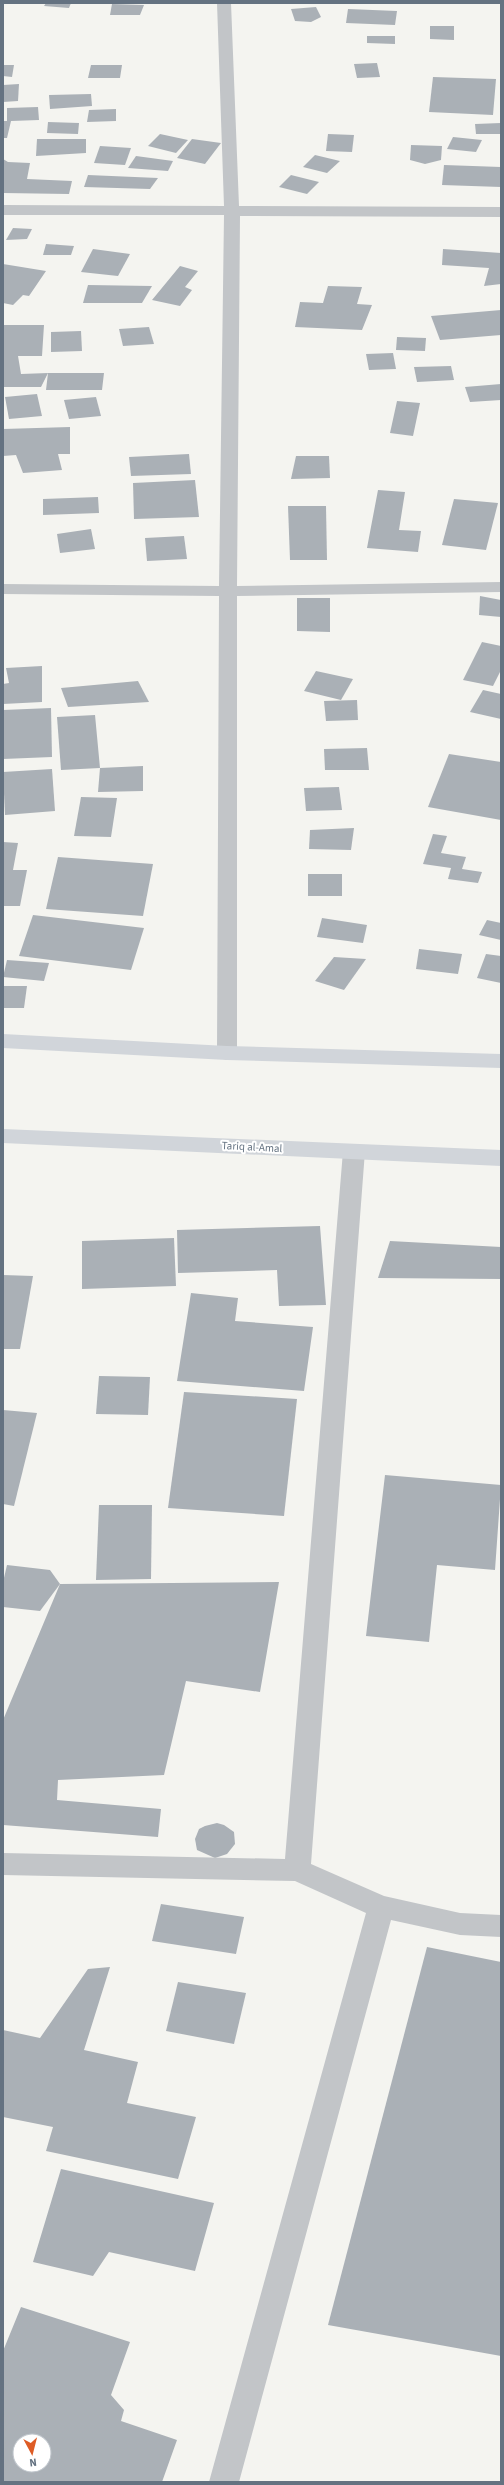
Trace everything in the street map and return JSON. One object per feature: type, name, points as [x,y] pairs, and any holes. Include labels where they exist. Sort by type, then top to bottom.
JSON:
[{"type":"highway","points":[[3,1041],[226,1053],[501,1061]]},
{"type":"highway","name":"Tariq al-Amal","points":[[3,1136],[501,1158]]},
{"type":"street","points":[[224,3],[232,212],[228,591],[226,1053]]},
{"type":"street","points":[[3,210],[501,212]]},
{"type":"street","points":[[3,589],[228,591],[501,587]]},
{"type":"street","points":[[297,1870],[354,1151]]},
{"type":"street","points":[[3,1864],[297,1870],[381,1907],[460,1924],[501,1926]]},
{"type":"street","points":[[224,2482],[381,1907]]},
{"type":"building","points":[[46,3],[71,3],[69,8],[44,6]]},
{"type":"building","points":[[112,4],[144,5],[140,15],[110,15]]},
{"type":"building","points":[[316,7],[321,17],[311,22],[295,21],[291,9]]},
{"type":"building","points":[[348,9],[397,11],[395,25],[346,23]]},
{"type":"building","points":[[430,26],[454,26],[454,40],[430,39]]},
{"type":"building","points":[[367,36],[395,36],[395,44],[367,43]]},
{"type":"building","points":[[377,63],[380,77],[357,78],[354,64]]},
{"type":"building","points":[[3,65],[14,65],[12,77],[3,76]]},
{"type":"building","points":[[91,65],[122,65],[120,78],[88,78]]},
{"type":"building","points":[[433,77],[496,79],[493,115],[429,112]]},
{"type":"building","points":[[19,84],[18,101],[3,102],[3,85]]},
{"type":"building","points":[[91,94],[92,106],[50,109],[49,95]]},
{"type":"building","points":[[38,107],[39,120],[11,121],[7,138],[3,138],[3,121],[7,121],[7,108]]},
{"type":"building","points":[[116,109],[116,121],[87,122],[89,110]]},
{"type":"building","points":[[48,122],[79,123],[78,134],[47,133]]},
{"type":"building","points":[[501,123],[501,134],[476,134],[475,124]]},
{"type":"building","points":[[160,134],[188,140],[176,153],[148,146]]},
{"type":"building","points":[[328,134],[354,135],[352,152],[326,151]]},
{"type":"building","points":[[453,137],[482,140],[476,152],[447,149]]},
{"type":"building","points":[[37,139],[86,139],[86,153],[36,156]]},
{"type":"building","points":[[192,139],[221,143],[205,164],[177,158]]},
{"type":"building","points":[[411,145],[442,146],[441,160],[425,164],[410,160]]},
{"type":"building","points":[[100,146],[131,148],[125,165],[94,163]]},
{"type":"building","points":[[315,155],[340,161],[327,173],[303,167]]},
{"type":"building","points":[[136,156],[173,161],[168,171],[128,168]]},
{"type":"building","points":[[3,159],[8,162],[30,163],[27,179],[72,181],[69,194],[3,193]]},
{"type":"building","points":[[444,165],[501,167],[501,187],[442,185]]},
{"type":"building","points":[[88,175],[158,178],[150,189],[84,187]]},
{"type":"building","points":[[291,175],[319,182],[307,194],[279,187]]},
{"type":"building","points":[[13,228],[32,229],[27,239],[6,240]]},
{"type":"building","points":[[46,244],[74,246],[71,255],[43,255]]},
{"type":"building","points":[[93,249],[130,254],[118,276],[81,272]]},
{"type":"building","points":[[443,249],[501,253],[501,284],[484,286],[489,268],[442,265]]},
{"type":"building","points":[[3,264],[46,271],[29,296],[23,295],[13,305],[3,303]]},
{"type":"building","points":[[180,266],[198,271],[185,287],[192,290],[180,306],[152,300]]},
{"type":"building","points":[[88,285],[152,286],[142,303],[83,303]]},
{"type":"building","points":[[328,286],[362,287],[357,304],[372,305],[362,330],[295,327],[300,302],[323,303]]},
{"type":"building","points":[[501,310],[501,335],[440,340],[431,316]]},
{"type":"building","points":[[3,325],[44,325],[42,356],[18,356],[21,374],[48,373],[41,387],[3,387]]},
{"type":"building","points":[[149,327],[154,344],[123,346],[119,329]]},
{"type":"building","points":[[81,331],[82,351],[51,352],[51,332]]},
{"type":"building","points":[[397,337],[426,338],[425,351],[396,350]]},
{"type":"building","points":[[393,353],[396,369],[369,370],[366,354]]},
{"type":"building","points":[[451,366],[454,380],[417,382],[414,367]]},
{"type":"building","points":[[48,373],[104,373],[102,390],[46,390]]},
{"type":"building","points":[[501,384],[501,400],[470,402],[465,387]]},
{"type":"building","points":[[37,394],[42,416],[9,419],[5,397]]},
{"type":"building","points":[[96,397],[101,416],[69,419],[64,400]]},
{"type":"building","points":[[397,401],[420,403],[413,436],[390,433]]},
{"type":"building","points":[[70,427],[70,454],[58,454],[62,470],[23,473],[16,455],[3,456],[3,429]]},
{"type":"building","points":[[189,454],[191,474],[131,476],[129,457]]},
{"type":"building","points":[[296,456],[329,456],[330,478],[291,479]]},
{"type":"building","points":[[195,480],[199,517],[134,519],[133,483]]},
{"type":"building","points":[[378,490],[405,492],[399,530],[421,531],[418,552],[367,548]]},
{"type":"building","points":[[98,497],[99,513],[43,515],[43,499]]},
{"type":"building","points":[[454,499],[498,503],[486,550],[442,545]]},
{"type":"building","points":[[288,506],[326,506],[327,560],[290,560]]},
{"type":"building","points":[[91,529],[95,549],[60,553],[57,534]]},
{"type":"building","points":[[184,536],[187,559],[147,561],[145,538]]},
{"type":"building","points":[[480,596],[501,600],[501,617],[479,615]]},
{"type":"building","points":[[297,598],[330,598],[330,632],[297,631]]},
{"type":"building","points":[[482,642],[501,646],[501,670],[493,686],[463,680]]},
{"type":"building","points":[[42,666],[42,702],[3,704],[3,684],[9,683],[6,668]]},
{"type":"building","points":[[316,671],[353,679],[341,700],[304,691]]},
{"type":"building","points":[[138,681],[149,702],[68,707],[61,688]]},
{"type":"building","points":[[483,690],[501,694],[501,719],[470,712]]},
{"type":"building","points":[[357,700],[358,720],[326,721],[324,701]]},
{"type":"building","points":[[51,708],[52,757],[3,759],[3,710]]},
{"type":"building","points":[[95,715],[100,768],[61,770],[57,717]]},
{"type":"building","points":[[367,748],[369,770],[325,770],[324,749]]},
{"type":"building","points":[[449,754],[501,762],[501,820],[428,807]]},
{"type":"building","points":[[143,766],[143,791],[98,792],[100,768]]},
{"type":"building","points":[[52,769],[55,811],[5,815],[3,772]]},
{"type":"building","points":[[339,787],[342,810],[306,811],[304,788]]},
{"type":"building","points":[[81,797],[117,798],[111,837],[74,836]]},
{"type":"building","points":[[354,828],[351,850],[309,849],[310,830]]},
{"type":"building","points":[[433,834],[447,836],[441,853],[466,857],[462,869],[482,872],[478,883],[448,879],[451,868],[423,864]]},
{"type":"building","points":[[3,842],[18,843],[13,870],[27,870],[20,906],[3,906]]},
{"type":"building","points":[[58,857],[153,864],[143,916],[46,909]]},
{"type":"building","points":[[308,874],[342,874],[342,896],[308,896]]},
{"type":"building","points":[[33,915],[144,928],[131,970],[19,956]]},
{"type":"building","points":[[322,918],[367,925],[363,943],[317,937]]},
{"type":"building","points":[[487,920],[501,923],[501,940],[479,935]]},
{"type":"building","points":[[419,949],[462,954],[458,974],[416,969]]},
{"type":"building","points":[[486,954],[501,956],[501,983],[477,978]]},
{"type":"building","points":[[334,957],[366,959],[344,990],[315,981]]},
{"type":"building","points":[[7,960],[49,963],[44,981],[3,977]]},
{"type":"building","points":[[3,986],[27,986],[24,1008],[3,1008]]},
{"type":"building","points":[[320,1226],[326,1305],[279,1306],[277,1270],[178,1273],[177,1230]]},
{"type":"building","points":[[174,1238],[176,1286],[82,1289],[82,1241]]},
{"type":"building","points":[[390,1241],[501,1247],[501,1279],[378,1278]]},
{"type":"building","points":[[3,1275],[33,1276],[20,1349],[3,1349]]},
{"type":"building","points":[[191,1293],[238,1298],[235,1321],[313,1327],[304,1391],[177,1381]]},
{"type":"building","points":[[99,1376],[150,1377],[148,1415],[96,1414]]},
{"type":"building","points":[[184,1392],[297,1399],[284,1516],[168,1508]]},
{"type":"building","points":[[3,1410],[37,1413],[14,1506],[3,1504]]},
{"type":"building","points":[[385,1475],[501,1485],[495,1570],[437,1565],[429,1642],[366,1636]]},
{"type":"building","points":[[99,1505],[152,1505],[151,1579],[96,1580]]},
{"type":"building","points":[[7,1565],[50,1570],[60,1584],[40,1611],[3,1607],[3,1582]]},
{"type":"building","points":[[279,1582],[260,1692],[186,1681],[164,1775],[58,1780],[57,1800],[161,1809],[158,1837],[3,1825],[3,1720],[60,1584]]},
{"type":"building","points":[[217,1823],[224,1825],[234,1832],[235,1844],[227,1854],[215,1858],[197,1850],[195,1839],[199,1829]]},
{"type":"building","points":[[161,1904],[244,1917],[236,1954],[152,1941]]},
{"type":"building","points":[[427,1947],[501,1962],[501,2356],[328,2325]]},
{"type":"building","points":[[110,1967],[84,2050],[138,2062],[127,2103],[196,2117],[178,2179],[46,2151],[53,2127],[3,2117],[3,2030],[40,2038],[88,1969]]},
{"type":"building","points":[[178,1982],[246,1993],[234,2044],[166,2031]]},
{"type":"building","points":[[61,2169],[214,2203],[195,2271],[109,2252],[93,2276],[33,2262]]},
{"type":"building","points":[[21,2307],[130,2342],[111,2395],[124,2410],[121,2421],[177,2440],[162,2482],[3,2482],[3,2351]]}]
